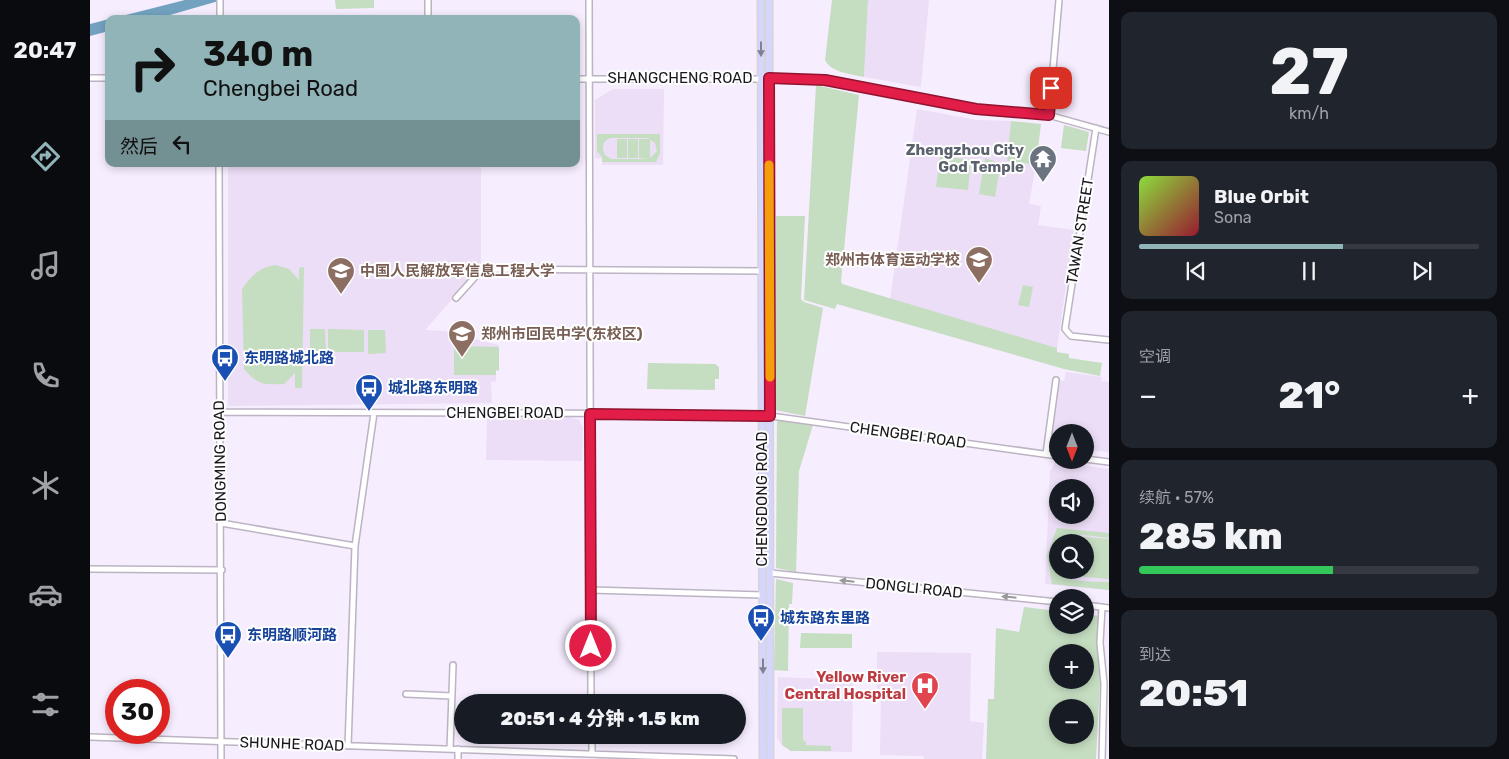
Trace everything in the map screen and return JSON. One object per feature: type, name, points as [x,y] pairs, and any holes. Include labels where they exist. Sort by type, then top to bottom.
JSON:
[{"type":"main road","name":"CHENGDONG ROAD","points":[[761,0],[765,78],[770,416],[770,759]]},
{"type":"main road","name":"CHENGDONG ROAD","points":[[763,759],[762,271],[765,78],[769,0]]},
{"type":"street","points":[[428,0],[428,15]]},
{"type":"street","points":[[590,0],[591,694]]},
{"type":"street","points":[[1049,115],[1060,0]]},
{"type":"street","points":[[220,1],[220,15]]},
{"type":"street","points":[[90,78],[105,78]]},
{"type":"street","name":"SHANGCHENG ROAD","points":[[580,79],[765,78],[825,80],[976,109],[1049,115],[1109,132]]},
{"type":"street","name":"TAWAN STREET","points":[[1096,128],[1065,329],[1071,336],[1109,340]]},
{"type":"street","name":"DONGMING ROAD","points":[[220,167],[221,759]]},
{"type":"street","points":[[456,298],[475,276],[484,269],[762,271]]},
{"type":"street","points":[[1046,454],[1056,380]]},
{"type":"street","name":"CHENGBEI ROAD","points":[[219,412],[762,415],[1049,454]]},
{"type":"street","points":[[348,746],[355,546],[374,413]]},
{"type":"street","points":[[1094,460],[1109,462]]},
{"type":"street","points":[[221,523],[355,546]]},
{"type":"street","points":[[90,568],[222,570]]},
{"type":"street","name":"DONGLI ROAD","points":[[770,573],[1049,601]]},
{"type":"street","points":[[590,590],[762,594]]},
{"type":"street","points":[[1094,606],[1109,608]]},
{"type":"street","points":[[1102,607],[1100,643],[1104,684],[1102,759]]},
{"type":"street","points":[[450,749],[453,665]]},
{"type":"street","points":[[406,694],[452,696]]},
{"type":"street","name":"SHUNHE ROAD","points":[[90,737],[734,759]]},
{"type":"street","points":[[592,744],[592,754]]},
{"type":"street","points":[[458,749],[458,759]]},
{"type":"shaded area","points":[[868,0],[929,0],[921,87],[864,77]]},
{"type":"shaded area","points":[[613,89],[664,89],[663,165],[602,165],[602,159],[595,158],[595,100]]},
{"type":"shaded area","points":[[917,109],[977,120],[1011,121],[1007,161],[1036,165],[1029,204],[1041,206],[1038,225],[1074,230],[1057,348],[890,300]]},
{"type":"shaded area","name":"中国人民解放军信息工程大学","points":[[228,167],[481,167],[481,267],[425,330],[445,331],[499,345],[499,371],[496,371],[496,381],[491,382],[492,403],[228,406]]},
{"type":"shaded area","points":[[1066,372],[1102,377],[1101,381],[1109,382],[1109,452],[1094,450],[1094,424],[1052,424],[1058,380],[1064,381]]},
{"type":"shaded area","points":[[487,417],[570,417],[579,420],[583,428],[582,461],[486,460]]},
{"type":"shaded area","points":[[1094,467],[1109,469],[1109,590],[1045,584],[1049,494],[1049,524],[1094,524],[1094,479],[1050,479],[1051,469],[1094,469]]},
{"type":"shaded area","name":"Yellow River Central Hospital","points":[[877,652],[971,653],[970,721],[984,723],[982,759],[924,759],[923,756],[880,755],[881,699],[877,698]]},
{"type":"shaded area","points":[[778,677],[853,680],[852,752],[791,751],[781,744],[777,738]]},
{"type":"green space","points":[[335,0],[374,0],[374,8],[336,9]]},
{"type":"green space","points":[[832,0],[868,0],[864,77],[832,68],[825,60]]},
{"type":"green space","points":[[816,85],[859,95],[842,284],[1057,348],[1057,352],[1069,354],[1069,358],[1102,363],[1100,376],[1064,369],[837,304],[835,309],[804,300]]},
{"type":"green space","points":[[1011,121],[1041,124],[1036,165],[1007,161]]},
{"type":"green space","points":[[1064,125],[1089,132],[1086,151],[1061,148]]},
{"type":"green space","points":[[597,134],[660,134],[660,153],[656,162],[602,162],[602,157],[597,151]],"holes":[[[611,138],[649,139],[639,139],[639,158],[649,159],[611,159],[605,155],[603,149],[608,139]],[[650,139],[655,143],[657,151],[650,158]]]},
{"type":"green space","points":[[617,139],[627,139],[627,158],[617,158]]},
{"type":"green space","points":[[628,139],[638,139],[638,158],[628,158]]},
{"type":"green space","points":[[940,156],[971,160],[968,190],[936,187]]},
{"type":"green space","points":[[985,158],[994,161],[1000,167],[995,197],[979,194]]},
{"type":"green space","points":[[776,216],[805,216],[801,299],[804,302],[823,308],[805,416],[775,410]]},
{"type":"green space","points":[[276,265],[289,269],[299,280],[299,268],[304,267],[302,388],[295,388],[295,373],[284,384],[271,384],[258,381],[244,369],[242,289],[257,272]]},
{"type":"green space","points":[[1023,285],[1033,287],[1029,307],[1018,305]]},
{"type":"green space","points":[[310,329],[325,329],[326,353],[310,353]]},
{"type":"green space","points":[[328,329],[364,330],[364,352],[328,352]]},
{"type":"green space","points":[[368,330],[385,330],[386,353],[368,354]]},
{"type":"green space","points":[[454,346],[499,347],[499,370],[496,370],[496,375],[454,375]]},
{"type":"green space","points":[[648,363],[715,364],[719,367],[719,379],[715,379],[715,390],[647,389]]},
{"type":"green space","points":[[777,419],[813,425],[799,471],[796,572],[776,568]]},
{"type":"green space","points":[[1057,528],[1109,533],[1109,538],[1094,536],[1094,534],[1055,534]]},
{"type":"green space","points":[[1094,538],[1109,539],[1109,579],[1094,578]]},
{"type":"green space","points":[[1049,550],[1049,567],[1047,555]]},
{"type":"green space","points":[[776,579],[793,583],[792,604],[789,604],[788,671],[774,670]]},
{"type":"green space","points":[[1051,579],[1109,582],[1109,590],[1052,584]]},
{"type":"green space","points":[[1024,607],[1049,610],[1049,634],[1094,634],[1094,615],[1099,616],[1097,647],[1100,683],[1096,759],[986,759],[988,699],[994,699],[996,628],[1019,632]]},
{"type":"green space","points":[[801,633],[852,634],[852,648],[800,648]]},
{"type":"green space","points":[[782,708],[803,708],[803,740],[806,742],[806,745],[831,746],[831,751],[791,751],[782,745]]},
{"type":"water","points":[[185,0],[222,0],[170,15],[126,15]]},
{"type":"water","points":[[105,20],[105,32],[90,36],[90,24]]},
{"type":"slow traffic","points":[[769,165],[770,377]]},
{"type":"place","name":"Zhengzhou City God Temple","points":[[1043,183]]},
{"type":"place","name":"郑州市体育运动学校","points":[[979,284]]},
{"type":"place","name":"中国人民解放军信息工程大学","points":[[341,295]]},
{"type":"place","name":"郑州市回民中学(东校区)","points":[[462,358]]},
{"type":"place","name":"东明路城北路","points":[[225,382]]},
{"type":"place","name":"城北路东明路","points":[[369,412]]},
{"type":"place","name":"城东路东里路","points":[[761,642]]},
{"type":"place","name":"东明路顺河路","points":[[228,659]]},
{"type":"place","name":"Yellow River Central Hospital","points":[[925,710]]},
{"type":"route","points":[[591,646],[590,414],[756,414],[770,416],[769,78],[825,80],[976,109],[1031,112],[1049,115],[1051,88]]}]
